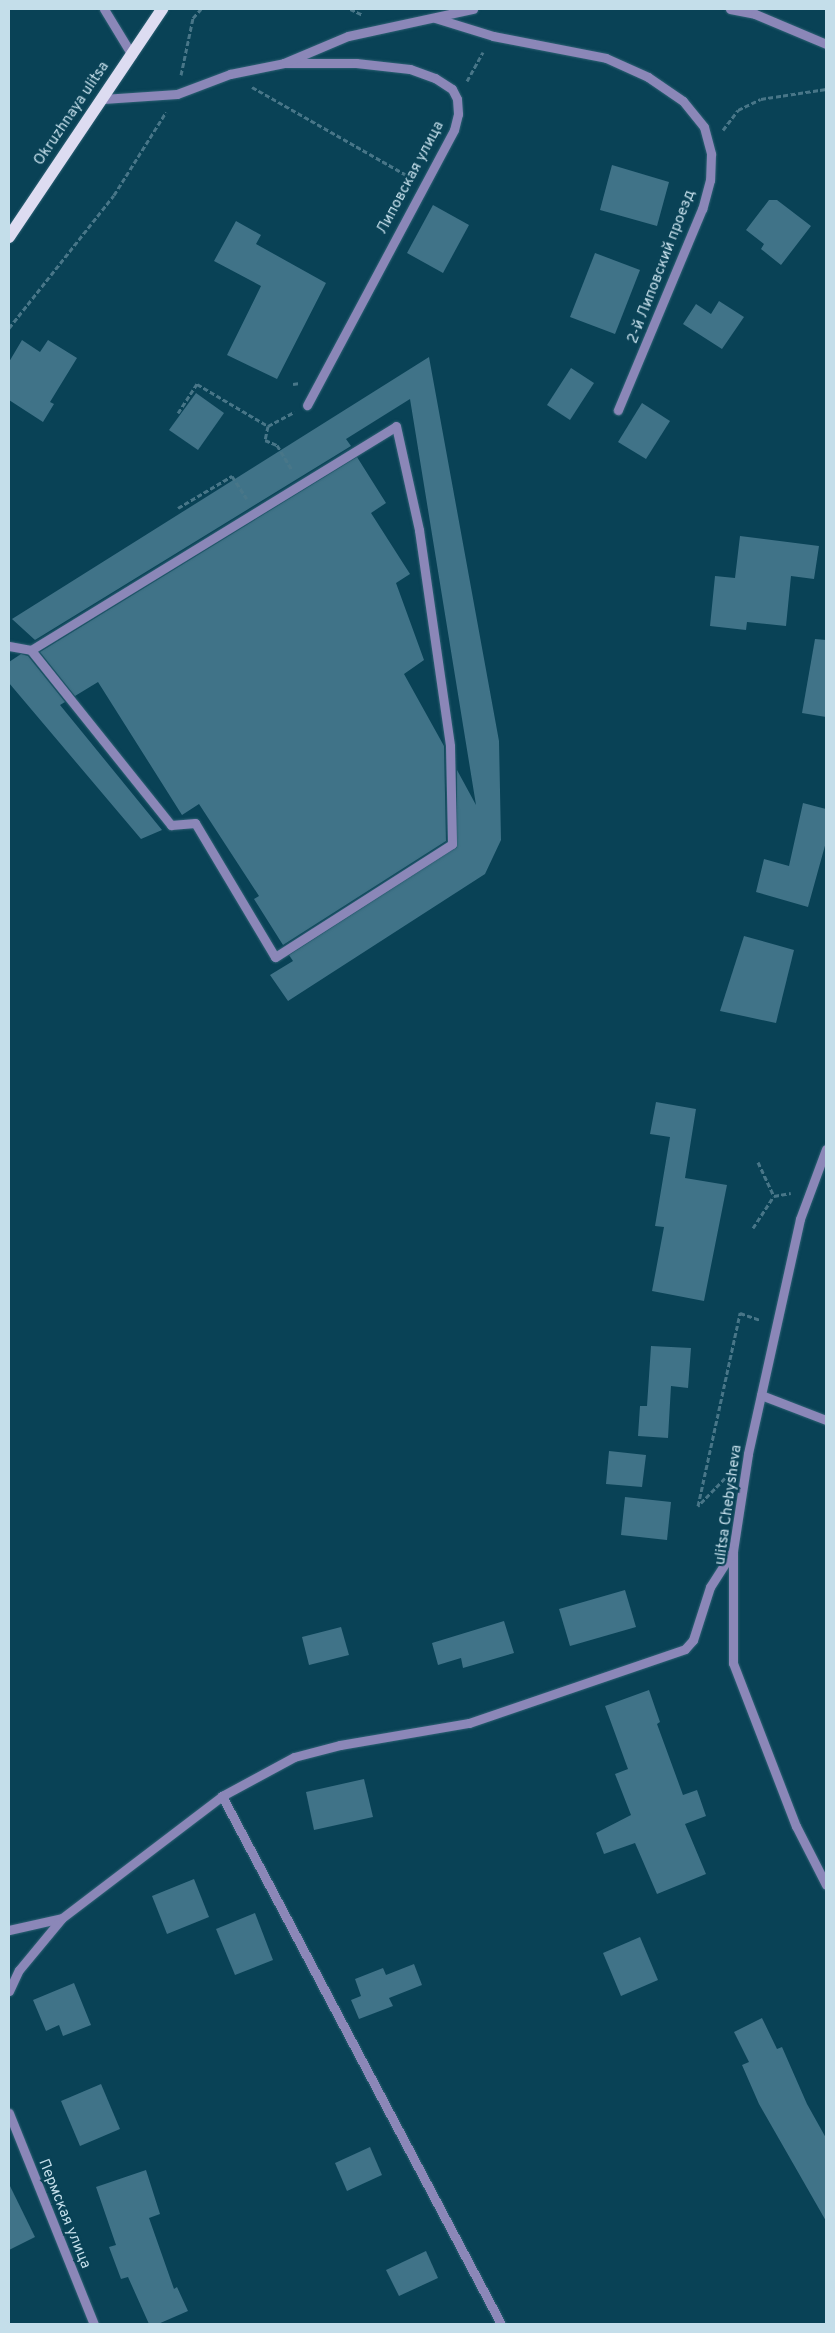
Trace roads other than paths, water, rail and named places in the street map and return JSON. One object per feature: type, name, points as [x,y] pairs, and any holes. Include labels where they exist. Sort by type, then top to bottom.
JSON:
[{"type":"main road","name":"Okruzhnaya ulitsa","points":[[9,237],[162,9]]},
{"type":"street","points":[[104,9],[132,55]]},
{"type":"street","points":[[103,99],[177,94],[230,74],[284,63],[348,36],[473,9]]},
{"type":"street","points":[[730,9],[755,14],[826,44]]},
{"type":"street","name":"2-й Липовский проезд","points":[[435,18],[493,36],[606,58],[648,77],[683,101],[704,127],[711,154],[710,180],[702,209],[618,410]]},
{"type":"street","name":"Липовская улица","points":[[284,63],[356,63],[410,69],[435,78],[452,89],[457,99],[458,114],[454,130],[423,185],[308,405]]},
{"type":"street","points":[[9,646],[31,650],[171,825],[194,823],[275,957],[452,844],[450,746],[419,530],[396,426],[31,650]]},
{"type":"street","name":"ulitsa Chebysheva","points":[[826,1149],[800,1219],[748,1454],[734,1551],[733,1663],[796,1826],[826,1885]]},
{"type":"street","points":[[761,1395],[826,1420]]},
{"type":"street","points":[[9,1991],[19,1970],[62,1918],[222,1796],[294,1757],[340,1745],[469,1723],[676,1654],[693,1640],[710,1587],[734,1551]]},
{"type":"street","points":[[222,1796],[502,2324]]},
{"type":"street","points":[[9,1930],[62,1918]]},
{"type":"street","name":"Пермская улица","points":[[9,2113],[94,2324]]}]
